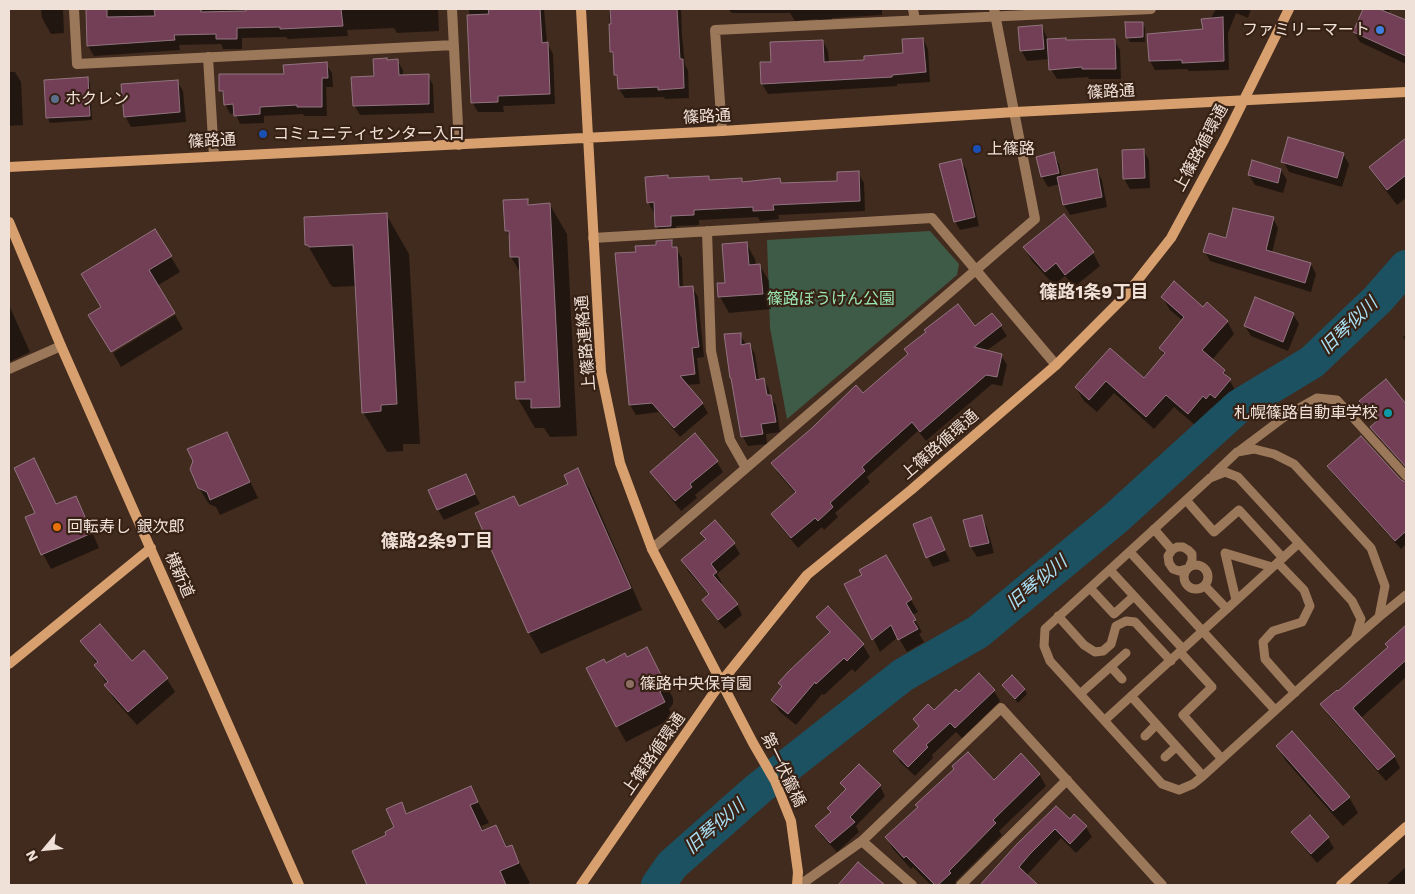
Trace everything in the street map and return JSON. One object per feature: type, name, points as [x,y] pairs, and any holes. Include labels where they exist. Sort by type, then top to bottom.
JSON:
[{"type":"main road","name":"上篠路連絡通","points":[[581,9],[601,372],[620,463],[652,549],[722,681]]},
{"type":"main road","name":"上篠路循環通","points":[[581,885],[722,681],[807,575],[911,490],[1056,365],[1126,295],[1171,238],[1224,140],[1289,9]]},
{"type":"main road","name":"篠路通","points":[[9,167],[722,131],[1015,112],[1406,92]]},
{"type":"main road","name":"横新道","points":[[9,222],[61,346],[299,885]]},
{"type":"main road","points":[[9,664],[151,548]]},
{"type":"main road","name":"第一伏籠橋","points":[[722,681],[775,781],[791,822],[799,885]]},
{"type":"main road","points":[[1340,885],[1406,827]]},
{"type":"street","points":[[74,9],[77,64],[454,45]]},
{"type":"street","points":[[452,9],[459,145]]},
{"type":"street","points":[[912,9],[915,20]]},
{"type":"street","points":[[722,131],[715,30],[915,20],[994,13],[1150,9]]},
{"type":"street","points":[[652,549],[1035,218],[994,13]]},
{"type":"street","points":[[208,58],[214,156]]},
{"type":"street","points":[[594,238],[932,218],[1056,365]]},
{"type":"street","points":[[707,232],[711,351],[730,440],[746,468]]},
{"type":"street","points":[[9,369],[61,346]]},
{"type":"street","points":[[799,885],[862,841],[1001,708],[1162,885]]},
{"type":"street","points":[[961,885],[1067,780]]},
{"type":"street","points":[[862,841],[912,885]]},
{"type":"lane","points":[[1406,476],[1336,400],[1317,398],[1287,416],[1237,452],[1045,629],[1044,646],[1050,661],[1162,784],[1179,790],[1203,776],[1406,594]]},
{"type":"lane","points":[[1237,452],[1254,449],[1274,454],[1294,464],[1371,548],[1385,586],[1379,617]]},
{"type":"lane","points":[[1210,478],[1224,472],[1238,477],[1352,601],[1360,619],[1355,638]]},
{"type":"lane","points":[[1186,500],[1214,532],[1239,510],[1278,563],[1304,590],[1310,606],[1302,622],[1273,631],[1263,642],[1265,659],[1294,693]]},
{"type":"lane","points":[[1154,529],[1172,550]]},
{"type":"lane","points":[[1105,720],[1298,544]]},
{"type":"lane","points":[[1188,567],[1180,571],[1173,569],[1168,563],[1168,556],[1172,550],[1177,547],[1183,547],[1192,554],[1192,561],[1188,567],[1184,575],[1184,581],[1188,586],[1194,589],[1200,589],[1205,586],[1209,574],[1206,569],[1202,565],[1196,564],[1188,567]]},
{"type":"lane","points":[[1130,552],[1275,710]]},
{"type":"lane","points":[[1236,600],[1225,553],[1278,563]]},
{"type":"lane","points":[[1110,570],[1212,686],[1183,715],[1222,759]]},
{"type":"lane","points":[[1205,586],[1227,609]]},
{"type":"lane","points":[[1090,588],[1114,614],[1134,596]]},
{"type":"lane","points":[[1058,616],[1084,646],[1095,652],[1103,652],[1112,644],[1116,626],[1126,621],[1135,622],[1171,660]]},
{"type":"lane","points":[[1080,694],[1126,653]]},
{"type":"lane","points":[[1111,667],[1122,679]]},
{"type":"lane","points":[[1131,696],[1203,776]]},
{"type":"lane","points":[[1145,736],[1156,725]]},
{"type":"lane","points":[[1165,757],[1176,746]]},
{"type":"green space","name":"篠路ぼうけん公園","points":[[930,231],[959,264],[957,275],[787,419],[770,328],[767,240]]},
{"type":"building","points":[[86,9],[107,9],[107,17],[155,16],[154,9],[201,9],[201,12],[246,11],[246,9],[341,9],[343,26],[280,29],[280,27],[237,28],[237,39],[216,39],[216,34],[174,35],[175,40],[87,46]]},
{"type":"building","points":[[488,9],[540,9],[542,43],[548,42],[550,94],[498,96],[498,102],[471,103],[467,15],[489,14]]},
{"type":"building","points":[[610,9],[677,9],[680,59],[683,59],[684,88],[658,90],[658,87],[618,89],[617,75],[614,75],[613,52],[610,52]]},
{"type":"building","name":"ファミリーマート","points":[[1363,9],[1379,9],[1406,20],[1406,56],[1353,32]]},
{"type":"building","points":[[1223,17],[1224,61],[1182,63],[1182,60],[1149,61],[1147,34],[1203,29],[1201,19]]},
{"type":"building","points":[[1125,22],[1143,22],[1143,37],[1126,38]]},
{"type":"building","points":[[1042,25],[1044,49],[1020,51],[1018,27]]},
{"type":"building","points":[[923,38],[926,72],[892,75],[892,77],[761,84],[760,62],[771,62],[770,42],[823,40],[824,62],[864,60],[864,56],[903,53],[902,39]]},
{"type":"building","points":[[1066,38],[1066,40],[1115,39],[1116,69],[1082,69],[1082,67],[1049,70],[1047,39]]},
{"type":"building","points":[[387,58],[387,60],[398,59],[399,75],[429,74],[429,104],[353,106],[351,77],[374,76],[373,59]]},
{"type":"building","points":[[327,62],[328,78],[322,78],[322,107],[297,107],[297,105],[260,107],[260,114],[234,116],[233,104],[224,105],[223,91],[219,91],[219,74],[284,74],[283,65]]},
{"type":"building","points":[[88,77],[90,116],[46,118],[44,80]]},
{"type":"building","points":[[178,80],[180,112],[124,117],[121,84]]},
{"type":"building","points":[[1288,137],[1344,153],[1337,178],[1281,162]]},
{"type":"building","points":[[1406,138],[1406,175],[1387,190],[1369,167]]},
{"type":"building","points":[[1144,149],[1145,178],[1123,179],[1122,150]]},
{"type":"building","points":[[1054,152],[1059,173],[1041,177],[1036,157]]},
{"type":"building","points":[[961,159],[975,217],[954,222],[939,164]]},
{"type":"building","points":[[1252,160],[1281,169],[1278,183],[1248,175]]},
{"type":"building","points":[[1097,169],[1102,197],[1063,205],[1057,177]]},
{"type":"building","points":[[859,171],[860,201],[773,205],[774,210],[753,211],[753,207],[694,210],[694,215],[671,216],[671,226],[655,227],[654,202],[647,203],[645,177],[668,175],[668,178],[709,176],[709,180],[742,178],[742,182],[780,178],[781,183],[837,181],[837,172]]},
{"type":"building","points":[[528,199],[528,205],[550,203],[560,407],[531,408],[531,399],[516,399],[515,382],[525,382],[519,257],[510,257],[509,231],[505,231],[503,200]]},
{"type":"building","points":[[1233,208],[1274,217],[1266,250],[1311,263],[1305,283],[1203,252],[1209,233],[1226,238]]},
{"type":"building","points":[[387,213],[397,404],[381,405],[381,411],[362,413],[353,245],[309,247],[305,245],[304,217]]},
{"type":"building","points":[[1064,214],[1094,252],[1065,275],[1056,263],[1045,272],[1023,247]]},
{"type":"building","points":[[155,229],[172,256],[149,270],[175,313],[111,352],[88,315],[101,307],[81,274]]},
{"type":"building","points":[[672,240],[672,247],[677,247],[679,287],[693,286],[699,347],[692,348],[695,374],[680,376],[703,403],[674,428],[652,403],[629,405],[615,253],[636,252],[635,246],[656,245],[656,241]]},
{"type":"building","points":[[747,242],[749,265],[760,264],[763,294],[718,297],[717,283],[725,283],[722,244]]},
{"type":"building","points":[[1174,281],[1203,307],[1207,302],[1228,321],[1202,350],[1225,370],[1223,373],[1231,379],[1215,398],[1210,394],[1206,399],[1203,396],[1188,414],[1166,395],[1146,417],[1106,381],[1089,400],[1075,387],[1110,348],[1144,378],[1165,353],[1159,348],[1184,317],[1161,297]]},
{"type":"building","points":[[1255,297],[1294,313],[1283,342],[1244,326]]},
{"type":"building","points":[[958,304],[975,326],[992,313],[1002,325],[974,347],[1002,354],[997,377],[986,375],[920,432],[912,422],[862,467],[865,471],[830,503],[833,507],[818,521],[815,518],[791,538],[771,514],[796,492],[771,463],[812,428],[856,385],[863,393],[908,354],[904,349],[926,332],[924,330]]},
{"type":"building","points":[[741,333],[741,345],[750,343],[756,380],[764,378],[767,395],[771,395],[776,422],[761,424],[763,434],[741,437],[724,334]]},
{"type":"building","name":"札幌篠路自動車学校","points":[[1386,379],[1406,404],[1406,467],[1370,427],[1377,421],[1359,401]]},
{"type":"building","points":[[227,432],[250,482],[210,500],[207,492],[198,488],[190,469],[193,461],[187,449]]},
{"type":"building","points":[[695,433],[718,461],[690,484],[692,487],[675,501],[650,472]]},
{"type":"building","points":[[1361,436],[1401,480],[1406,482],[1406,531],[1395,541],[1327,466]]},
{"type":"building","points":[[34,458],[56,504],[76,496],[92,533],[41,555],[25,517],[35,513],[14,468]]},
{"type":"building","points":[[578,468],[631,588],[528,633],[475,513],[514,496],[519,506],[568,484],[564,475]]},
{"type":"building","points":[[466,474],[475,494],[437,510],[428,490]]},
{"type":"building","points":[[982,515],[989,543],[970,547],[963,520]]},
{"type":"building","points":[[931,517],[945,550],[926,558],[913,524]]},
{"type":"building","points":[[715,520],[735,543],[711,564],[717,572],[713,575],[738,604],[718,620],[702,600],[709,594],[681,560],[706,539],[700,533]]},
{"type":"building","points":[[886,555],[912,599],[906,603],[916,620],[913,621],[918,629],[898,640],[891,625],[872,640],[844,584],[862,575],[859,570]]},
{"type":"building","points":[[828,606],[864,644],[847,661],[844,658],[816,684],[815,682],[788,714],[771,700],[782,686],[778,683],[830,632],[816,617]]},
{"type":"building","points":[[100,624],[132,661],[144,650],[168,678],[128,712],[104,685],[108,682],[94,665],[98,662],[80,641]]},
{"type":"building","points":[[1406,625],[1406,660],[1353,708],[1395,756],[1378,770],[1320,704],[1338,691],[1388,647],[1385,644]]},
{"type":"building","points":[[647,647],[664,681],[664,688],[660,692],[665,702],[616,727],[586,668],[604,659],[606,663],[625,653],[627,657]]},
{"type":"building","points":[[979,673],[995,690],[955,728],[950,723],[926,745],[928,747],[908,767],[893,751],[919,726],[913,719],[928,704],[934,710],[956,689],[959,692]]},
{"type":"building","points":[[1012,675],[1025,689],[1015,699],[1002,685]]},
{"type":"building","points":[[1292,731],[1350,797],[1333,811],[1276,746]]},
{"type":"building","points":[[968,752],[994,780],[1021,753],[1040,774],[993,820],[996,823],[949,871],[951,873],[938,885],[935,885],[906,856],[904,858],[885,837],[918,807],[915,805],[954,769],[952,766]]},
{"type":"building","points":[[859,764],[881,785],[850,817],[855,822],[830,843],[815,826],[831,812],[827,808],[846,789],[840,783]]},
{"type":"building","points":[[471,786],[478,802],[470,805],[482,831],[496,825],[506,847],[512,845],[519,863],[500,871],[506,885],[367,885],[352,851],[386,835],[385,832],[394,827],[386,809],[402,802],[406,814]]},
{"type":"building","points":[[1056,806],[1070,819],[1074,814],[1087,826],[1070,844],[1055,829],[1019,867],[1038,885],[980,885],[1017,844]]},
{"type":"building","points":[[1310,815],[1329,837],[1311,854],[1291,832]]},
{"type":"building","points":[[858,862],[885,885],[838,885]]},
{"type":"waterway","name":"旧琴似川","points":[[658,885],[672,865],[758,789],[903,675],[978,632],[1116,518],[1239,406],[1312,362],[1378,299],[1406,267]]},
{"type":"place","name":"ファミリーマート","points":[[1380,30]]},
{"type":"place","name":"ホクレン","points":[[55,99]]},
{"type":"place","name":"コミュニティセンター入口","points":[[263,134]]},
{"type":"place","name":"上篠路","points":[[977,149]]},
{"type":"place","name":"札幌篠路自動車学校","points":[[1388,413]]},
{"type":"place","name":"回転寿し 銀次郎","points":[[57,527]]},
{"type":"place","name":"篠路中央保育園","points":[[630,684]]},
{"type":"district","name":"篠路1条9丁目","points":[[1094,293]]},
{"type":"district","name":"篠路2条9丁目","points":[[437,542]]}]
